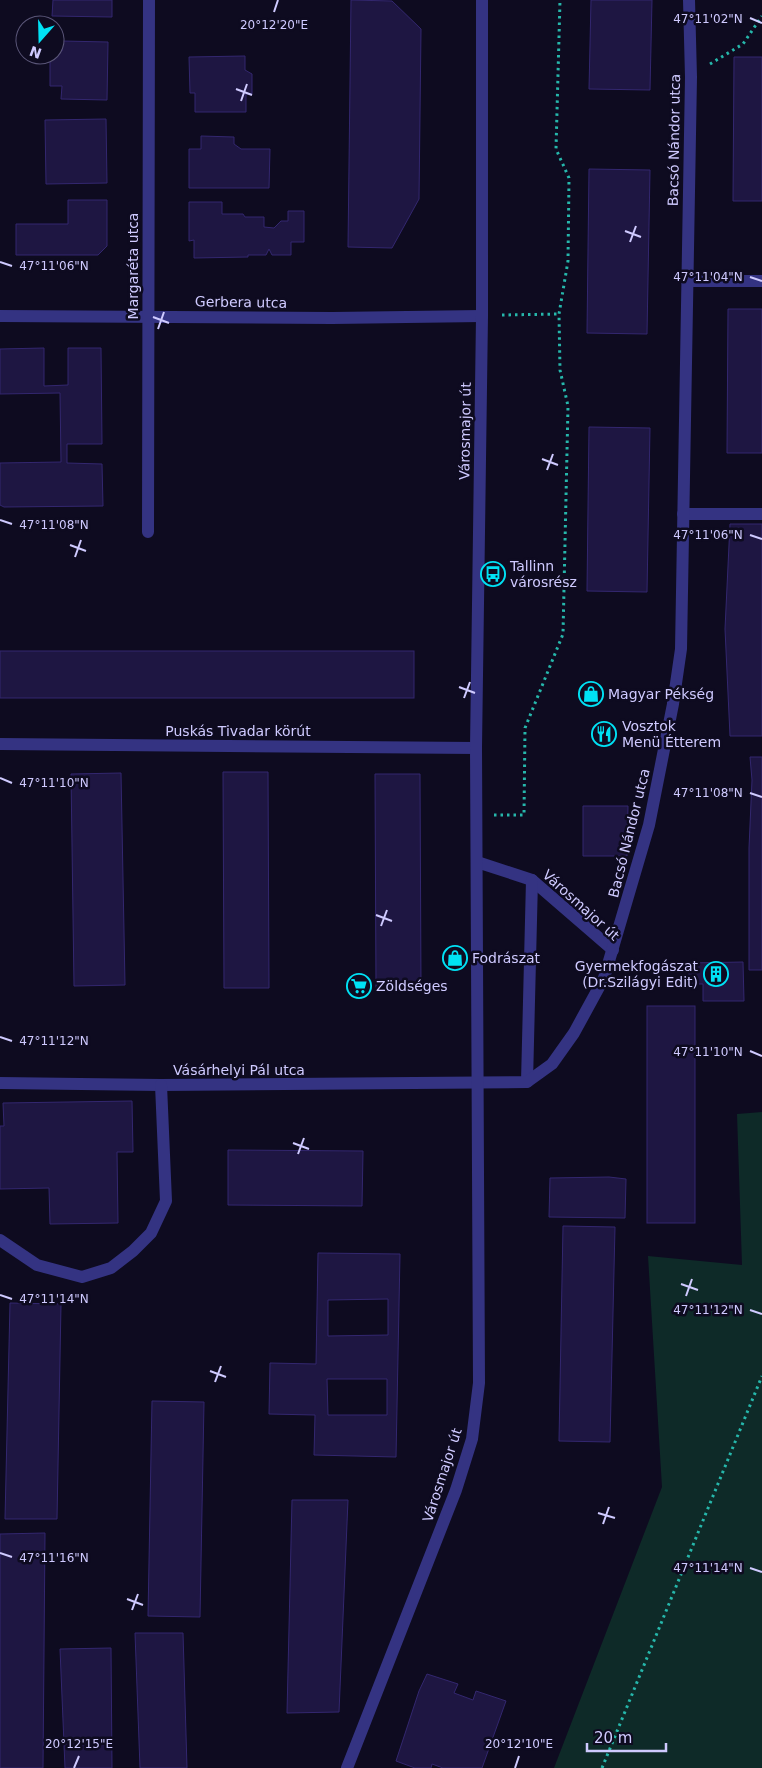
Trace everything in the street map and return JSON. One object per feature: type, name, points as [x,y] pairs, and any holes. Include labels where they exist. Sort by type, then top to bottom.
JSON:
[{"type":"street","name":"Margaréta utca","points":[[148,532],[149,0]]},
{"type":"street","name":"Városmajor út","points":[[347,1768],[456,1490],[472,1439],[479,1383],[476,748],[482,316],[482,0]]},
{"type":"street","name":"Bacsó Nándor utca","points":[[613,950],[649,825],[674,704],[681,649],[691,77],[689,0]]},
{"type":"street","points":[[687,281],[762,281]]},
{"type":"street","name":"Gerbera utca","points":[[0,316],[332,318],[482,316]]},
{"type":"street","points":[[683,514],[762,514]]},
{"type":"street","name":"Puskás Tivadar körút","points":[[0,744],[476,748]]},
{"type":"street","name":"Városmajor út","points":[[477,862],[532,880],[613,950],[604,978],[574,1033],[552,1064],[527,1082]]},
{"type":"street","points":[[479,1084],[527,1082],[532,880]]},
{"type":"street","name":"Vásárhelyi Pál utca","points":[[0,1083],[160,1085],[479,1084]]},
{"type":"street","points":[[0,1240],[38,1265],[82,1276],[111,1268],[133,1251],[151,1233],[166,1201],[160,1085]]},
{"type":"path","points":[[476,815],[524,815],[525,728],[563,634],[568,406],[560,370],[558,314],[568,262],[569,178],[556,149],[560,0]]},
{"type":"path","points":[[691,77],[742,44],[762,16]]},
{"type":"path","points":[[482,316],[558,314]]},
{"type":"path","points":[[602,1768],[762,1376]]},
{"type":"green space","points":[[762,1112],[762,1768],[554,1768],[662,1487],[648,1256],[742,1265],[737,1114]]},
{"type":"building","points":[[53,0],[112,0],[112,17],[52,15]]},
{"type":"building","points":[[351,0],[392,1],[421,29],[419,199],[392,248],[348,247]]},
{"type":"building","points":[[591,0],[652,0],[650,90],[589,89]]},
{"type":"building","points":[[65,41],[108,42],[107,100],[61,99],[62,86],[50,86],[50,65],[65,65]]},
{"type":"building","points":[[245,56],[245,70],[252,74],[252,94],[246,94],[246,112],[195,112],[195,93],[190,93],[189,57]]},
{"type":"building","points":[[734,57],[762,57],[762,201],[733,201]]},
{"type":"building","points":[[106,119],[107,183],[46,184],[45,120]]},
{"type":"building","points":[[201,136],[234,137],[234,144],[241,149],[270,149],[269,188],[189,188],[189,149],[201,149]]},
{"type":"building","points":[[589,169],[650,170],[647,334],[587,333]]},
{"type":"building","points":[[68,200],[107,200],[107,246],[98,255],[16,255],[16,224],[68,224]]},
{"type":"building","points":[[189,202],[222,202],[222,214],[264,217],[264,227],[274,228],[281,221],[288,221],[288,211],[304,211],[304,242],[291,242],[291,255],[272,255],[269,249],[266,255],[194,258],[194,240],[189,241]]},
{"type":"building","points":[[728,309],[762,309],[762,453],[727,453]]},
{"type":"building","points":[[44,348],[44,386],[68,385],[68,348],[101,348],[102,444],[67,444],[67,463],[102,464],[103,506],[4,507],[0,505],[0,463],[61,462],[60,393],[0,394],[0,349]]},
{"type":"building","points":[[589,427],[650,428],[647,592],[587,591]]},
{"type":"building","points":[[730,524],[762,524],[762,736],[730,736],[725,629]]},
{"type":"building","points":[[0,651],[414,651],[414,698],[0,698]]},
{"type":"building","points":[[750,757],[762,757],[762,970],[749,970],[749,848],[752,780]]},
{"type":"building","points":[[223,772],[268,772],[269,988],[224,988]]},
{"type":"building","points":[[121,773],[125,985],[74,986],[71,774]]},
{"type":"building","points":[[375,774],[420,774],[421,989],[376,989]]},
{"type":"building","points":[[583,806],[628,806],[627,856],[583,856]]},
{"type":"building","name":"Gyermekfogászat (Dr.Szilágyi Edit)","points":[[743,962],[744,1001],[703,1001],[703,984],[689,984],[689,963]]},
{"type":"building","points":[[647,1006],[695,1006],[695,1223],[647,1223]]},
{"type":"building","points":[[132,1101],[133,1152],[117,1152],[118,1223],[50,1224],[49,1188],[0,1189],[0,1126],[4,1126],[3,1103]]},
{"type":"building","points":[[228,1150],[363,1151],[362,1206],[228,1205]]},
{"type":"building","points":[[609,1177],[626,1179],[625,1218],[549,1217],[550,1178]]},
{"type":"building","points":[[563,1226],[615,1227],[610,1442],[559,1441]]},
{"type":"building","points":[[318,1253],[400,1254],[396,1457],[314,1455],[315,1415],[269,1414],[270,1363],[316,1364]],"holes":[[[388,1299],[388,1335],[328,1336],[328,1300]],[[327,1379],[387,1379],[387,1415],[328,1415]]]},
{"type":"building","points":[[10,1303],[61,1304],[57,1519],[5,1519]]},
{"type":"building","points":[[152,1401],[204,1402],[200,1617],[148,1616]]},
{"type":"building","points":[[292,1500],[348,1500],[339,1712],[287,1713]]},
{"type":"building","points":[[45,1533],[43,1768],[0,1768],[0,1534]]},
{"type":"building","points":[[135,1633],[183,1633],[187,1768],[140,1768]]},
{"type":"building","points":[[111,1648],[112,1768],[65,1768],[60,1649]]},
{"type":"building","points":[[427,1674],[458,1684],[454,1693],[473,1700],[476,1691],[506,1701],[482,1768],[443,1768],[432,1764],[431,1768],[415,1768],[396,1761],[419,1691]]},
{"type":"place","name":"Tallinn városrész","points":[[493,574]]},
{"type":"place","name":"Magyar Pékség","points":[[591,694]]},
{"type":"place","name":"Vosztok Menü Étterem","points":[[604,734]]},
{"type":"place","name":"Fodrászat","points":[[455,958]]},
{"type":"place","name":"Gyermekfogászat (Dr.Szilágyi Edit)","points":[[716,974]]},
{"type":"place","name":"Zöldséges","points":[[359,986]]}]
